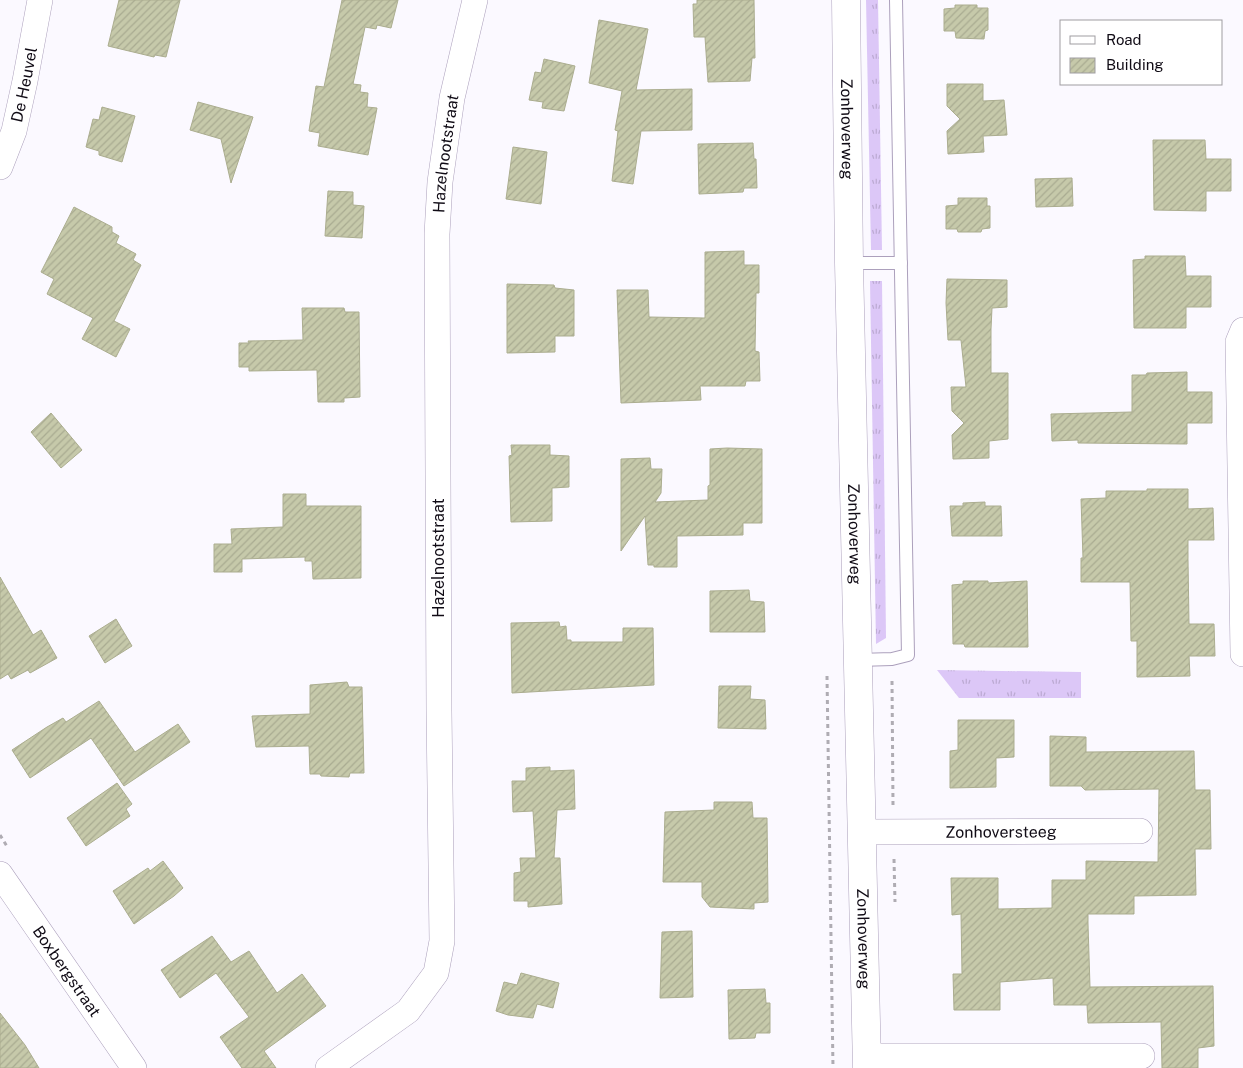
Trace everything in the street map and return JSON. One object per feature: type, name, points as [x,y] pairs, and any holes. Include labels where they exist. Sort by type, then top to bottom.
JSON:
[{"type":"street","name":"De Heuvel","points":[[0,167],[16,122],[40,0]]},
{"type":"street","name":"Hazelnootstraat","points":[[328,1068],[408,1011],[436,973],[442,941],[438,671],[437,234],[440,182],[452,98],[475,0]]},
{"type":"street","name":"Zonhoverweg","points":[[846,0],[867,1062]]},
{"type":"street","points":[[1243,330],[1238,342],[1243,654]]},
{"type":"street","name":"Zonhoversteeg","points":[[861,832],[1140,831]]},
{"type":"street","name":"Boxbergstraat","points":[[0,874],[134,1068]]},
{"type":"street","points":[[867,1062],[1142,1056]]},
{"type":"lane","points":[[858,660],[908,655],[896,0]]},
{"type":"lane","points":[[850,263],[901,263]]},
{"type":"green space","points":[[866,0],[878,0],[882,250],[871,250]]},
{"type":"green space","points":[[870,281],[882,281],[886,638],[876,644]]},
{"type":"green space","points":[[937,670],[1081,672],[1081,698],[959,698]]},
{"type":"building","points":[[119,0],[180,0],[166,57],[155,55],[154,57],[108,46]]},
{"type":"building","points":[[342,0],[398,0],[391,28],[377,25],[376,29],[365,27],[353,84],[361,85],[360,92],[368,93],[367,107],[377,108],[368,155],[318,146],[320,133],[309,131],[316,86],[324,87]]},
{"type":"building","points":[[697,0],[754,0],[755,58],[752,58],[750,81],[708,82],[705,37],[694,37],[693,4],[697,4]]},
{"type":"building","points":[[955,5],[977,5],[977,8],[988,8],[988,30],[985,31],[984,39],[956,38],[955,31],[944,31],[944,9],[955,8]]},
{"type":"building","points":[[599,20],[648,29],[636,90],[692,89],[692,130],[641,131],[633,184],[612,181],[618,131],[615,130],[622,91],[589,83]]},
{"type":"building","points":[[544,59],[575,66],[564,111],[542,108],[543,102],[529,100],[535,72],[541,73]]},
{"type":"building","points":[[947,84],[983,84],[983,101],[1004,100],[1007,135],[983,136],[984,152],[948,154],[947,131],[960,119],[947,106]]},
{"type":"building","points":[[198,102],[253,117],[231,183],[221,139],[190,130]]},
{"type":"building","points":[[102,107],[135,116],[122,162],[99,155],[99,151],[86,147],[93,119],[99,120]]},
{"type":"building","points":[[1153,140],[1205,140],[1206,159],[1231,159],[1231,191],[1206,191],[1206,211],[1154,210]]},
{"type":"building","points":[[753,143],[754,159],[756,159],[757,188],[744,188],[743,192],[699,194],[698,144]]},
{"type":"building","points":[[513,147],[547,152],[541,204],[506,199]]},
{"type":"building","points":[[1072,178],[1073,206],[1036,207],[1035,179]]},
{"type":"building","points":[[328,191],[353,192],[353,205],[364,206],[362,238],[325,236]]},
{"type":"building","points":[[958,198],[987,198],[987,206],[990,206],[990,228],[982,229],[981,232],[958,232],[957,229],[946,229],[946,206],[958,205]]},
{"type":"building","points":[[74,207],[112,227],[112,232],[119,236],[116,243],[136,254],[133,260],[141,265],[114,321],[130,329],[116,357],[82,339],[93,318],[47,294],[54,279],[41,272]]},
{"type":"building","points":[[744,251],[744,265],[759,265],[759,293],[756,293],[755,351],[759,352],[760,381],[746,381],[745,386],[700,386],[701,400],[621,403],[617,290],[648,290],[649,317],[705,318],[705,252]]},
{"type":"building","points":[[1145,256],[1185,256],[1186,276],[1211,276],[1211,307],[1186,307],[1186,328],[1134,328],[1133,260],[1145,259]]},
{"type":"building","points":[[947,279],[1007,280],[1007,307],[992,308],[991,373],[1008,373],[1008,439],[989,441],[989,458],[953,459],[952,435],[964,423],[952,411],[951,387],[966,387],[961,340],[948,340]]},
{"type":"building","points":[[507,284],[554,285],[555,288],[574,290],[574,336],[555,336],[555,352],[507,353]]},
{"type":"building","points":[[302,308],[344,308],[345,312],[359,312],[360,397],[344,398],[344,402],[318,402],[317,370],[249,371],[249,367],[239,367],[239,343],[249,343],[248,341],[303,340]]},
{"type":"building","points":[[1187,372],[1187,392],[1212,392],[1212,423],[1187,423],[1187,444],[1078,443],[1078,440],[1052,441],[1051,414],[1132,412],[1132,375]]},
{"type":"building","points":[[51,413],[82,450],[61,468],[31,432]]},
{"type":"building","points":[[511,445],[550,445],[550,455],[569,456],[569,487],[552,488],[552,521],[511,522],[509,456],[512,455]]},
{"type":"building","points":[[710,449],[762,449],[762,523],[743,523],[743,535],[677,536],[677,567],[654,567],[654,565],[648,565],[645,516],[621,551],[621,459],[650,458],[651,469],[662,469],[661,493],[655,502],[708,500]]},
{"type":"building","points":[[1147,489],[1188,489],[1188,509],[1213,508],[1214,540],[1188,540],[1188,560],[1189,624],[1214,624],[1215,656],[1189,656],[1190,676],[1137,677],[1137,641],[1131,641],[1130,582],[1081,582],[1081,558],[1083,558],[1081,499],[1106,498],[1106,491],[1147,491]]},
{"type":"building","points":[[283,494],[306,494],[306,506],[361,506],[361,578],[313,579],[312,561],[305,561],[305,557],[242,559],[242,572],[214,572],[214,544],[232,544],[231,529],[283,527]]},
{"type":"building","points":[[985,502],[985,506],[1001,506],[1002,536],[952,536],[950,506],[963,506],[963,503]]},
{"type":"building","points":[[0,577],[33,635],[41,630],[57,658],[30,673],[28,670],[11,679],[8,674],[0,679]]},
{"type":"building","points":[[963,581],[988,581],[988,583],[1027,581],[1028,647],[965,647],[964,644],[953,644],[952,585],[963,584]]},
{"type":"building","points":[[749,590],[750,601],[764,602],[765,632],[710,632],[710,591]]},
{"type":"building","points":[[116,619],[132,646],[105,663],[89,636]]},
{"type":"building","points":[[559,622],[560,627],[566,626],[567,640],[571,640],[571,642],[623,642],[623,628],[653,628],[654,685],[512,693],[511,623]]},
{"type":"building","points":[[347,682],[349,687],[362,687],[364,773],[350,773],[349,777],[310,774],[309,746],[256,747],[252,716],[310,714],[310,685]]},
{"type":"building","points":[[719,686],[751,686],[750,699],[765,700],[766,729],[718,728]]},
{"type":"building","points":[[99,701],[135,752],[178,724],[190,742],[124,786],[91,738],[30,778],[12,750],[47,727],[63,718],[66,722]]},
{"type":"building","points":[[958,720],[1014,720],[1014,757],[996,758],[996,787],[950,788],[950,751],[958,750]]},
{"type":"building","points":[[1050,736],[1086,737],[1086,752],[1194,751],[1195,790],[1210,790],[1211,849],[1195,849],[1196,895],[1134,896],[1134,914],[1088,914],[1088,924],[1090,987],[1213,986],[1214,1046],[1198,1048],[1198,1068],[1162,1068],[1161,1022],[1088,1023],[1087,1005],[1054,1005],[1053,978],[1000,982],[1000,1010],[954,1010],[953,974],[962,974],[961,914],[952,915],[951,878],[998,878],[998,909],[1052,908],[1052,880],[1086,880],[1086,861],[1158,862],[1159,789],[1085,790],[1081,786],[1050,786]]},
{"type":"building","points":[[550,767],[550,771],[574,770],[575,809],[557,810],[554,858],[560,858],[562,904],[528,907],[528,901],[514,901],[514,873],[521,872],[520,858],[536,858],[533,811],[513,812],[512,781],[526,781],[526,768]]},
{"type":"building","points":[[117,783],[132,804],[126,809],[130,816],[86,846],[67,818]]},
{"type":"building","points":[[714,802],[752,802],[753,818],[767,818],[768,902],[754,903],[754,909],[710,907],[702,897],[702,882],[663,882],[665,812],[714,810]]},
{"type":"building","points":[[163,861],[183,888],[134,924],[113,891],[148,868],[150,871]]},
{"type":"building","points":[[692,931],[693,997],[660,998],[662,932]]},
{"type":"building","points":[[212,936],[231,962],[249,951],[277,993],[302,974],[326,1006],[264,1051],[276,1068],[242,1068],[220,1037],[249,1017],[216,973],[180,998],[161,970]]},
{"type":"building","points":[[521,973],[559,983],[553,1008],[537,1004],[533,1018],[508,1015],[496,1011],[504,982],[517,985]]},
{"type":"building","points":[[765,989],[766,1003],[770,1003],[770,1033],[756,1033],[755,1038],[729,1039],[728,990]]},
{"type":"building","points":[[0,1013],[25,1045],[39,1068],[0,1068]]}]
